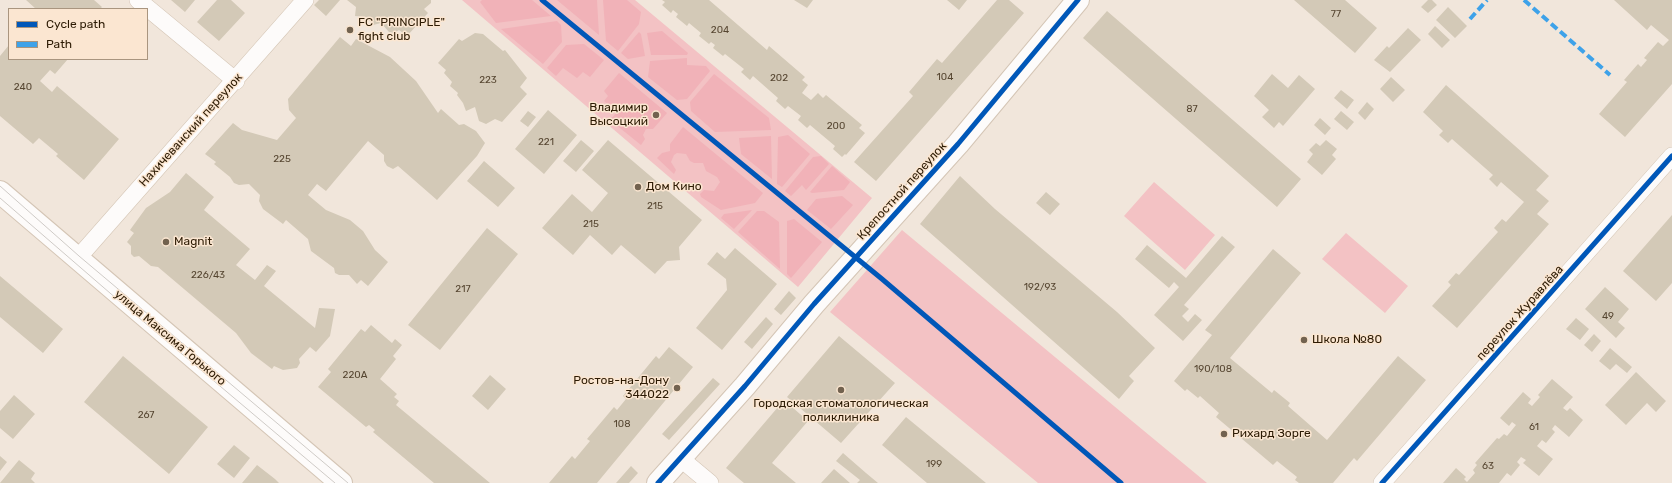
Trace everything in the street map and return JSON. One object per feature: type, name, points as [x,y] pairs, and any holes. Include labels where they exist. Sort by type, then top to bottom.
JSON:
[{"type":"street","points":[[138,0],[148,8]]},
{"type":"street","name":"Нахичеванский переулок","points":[[77,259],[305,0]]},
{"type":"street","name":"Крепостной переулок","points":[[658,483],[745,386],[814,304],[958,144],[1078,0]]},
{"type":"street","points":[[148,8],[236,80]]},
{"type":"street","name":"переулок Журавлёва","points":[[1382,483],[1672,156]]},
{"type":"street","name":"улица Максима Горького","points":[[0,192],[341,483]]},
{"type":"street","points":[[680,458],[710,483]]},
{"type":"shaded area","points":[[462,0],[635,0],[872,198],[798,287]]},
{"type":"shaded area","points":[[482,0],[532,0],[551,16],[496,23],[480,2]]},
{"type":"shaded area","points":[[557,0],[597,0],[599,35]]},
{"type":"shaded area","points":[[603,0],[627,0],[641,12],[639,24],[618,51],[606,41]]},
{"type":"shaded area","points":[[557,21],[561,25],[562,42],[543,64],[501,29]]},
{"type":"shaded area","points":[[662,31],[688,53],[687,55],[651,55],[647,33]]},
{"type":"shaded area","points":[[639,32],[641,34],[645,56],[628,59],[621,53]]},
{"type":"shaded area","points":[[584,44],[604,60],[590,77],[583,72],[577,78],[563,68],[556,76],[547,68],[566,45]]},
{"type":"shaded area","points":[[687,58],[687,65],[706,66],[710,71],[687,99],[677,100],[648,77],[650,61]]},
{"type":"shaded area","points":[[619,73],[667,113],[653,129],[646,129],[643,135],[645,139],[641,145],[610,120],[617,112],[604,101],[608,96],[604,91]]},
{"type":"shaded area","points":[[714,74],[769,118],[771,130],[715,132],[691,111],[690,102]]},
{"type":"shaded area","points":[[683,127],[763,193],[755,203],[721,210],[701,197],[700,194],[704,190],[714,191],[720,182],[717,177],[706,171],[703,163],[694,163],[690,161],[686,154],[677,153],[674,155],[671,162],[676,170],[674,174],[657,158],[662,153],[670,151],[670,144]]},
{"type":"shaded area","points":[[788,135],[810,154],[782,187],[777,184],[778,137]]},
{"type":"shaded area","points":[[771,136],[772,179],[741,154],[739,138]]},
{"type":"shaded area","points":[[821,156],[829,164],[806,190],[802,185],[791,196],[785,191],[813,157]]},
{"type":"shaded area","points":[[832,166],[850,182],[844,190],[810,192]]},
{"type":"shaded area","points":[[1154,182],[1215,235],[1185,270],[1124,216]]},
{"type":"shaded area","points":[[842,196],[853,205],[831,229],[807,210],[816,199]]},
{"type":"shaded area","points":[[752,210],[734,229],[721,218],[724,214]]},
{"type":"shaded area","points":[[757,211],[764,211],[779,222],[780,269],[738,232]]},
{"type":"shaded area","points":[[794,219],[822,242],[791,278],[787,274],[787,221]]},
{"type":"shaded area","points":[[902,230],[1207,483],[1038,483],[830,312]]},
{"type":"shaded area","points":[[1346,233],[1408,286],[1385,313],[1322,259]]},
{"type":"building","points":[[26,0],[94,0],[102,7],[101,8],[35,8]]},
{"type":"building","points":[[171,0],[195,0],[185,12]]},
{"type":"building","points":[[217,0],[231,0],[245,13],[219,41],[197,22]]},
{"type":"building","points":[[319,0],[340,0],[326,16],[314,5]]},
{"type":"building","points":[[347,0],[431,0],[431,3],[424,9],[428,13],[407,36],[399,30],[394,33],[389,32],[381,23],[373,25],[366,17],[355,16],[356,7]]},
{"type":"building","points":[[662,0],[709,0],[767,50],[769,46],[805,77],[802,80],[808,85],[802,93],[811,100],[818,93],[823,98],[826,95],[862,125],[859,128],[865,133],[846,155],[845,154],[842,157],[833,149],[835,146],[810,125],[807,128],[798,120],[801,116],[788,106],[785,109],[776,101],[778,98],[753,76],[750,80],[741,72],[744,69],[725,54],[723,56],[713,48],[715,45],[711,42],[709,44],[699,36],[701,33],[689,23],[687,26],[676,17],[678,14],[673,10],[671,13],[662,5],[665,2]]},
{"type":"building","points":[[794,0],[813,0],[807,8]]},
{"type":"building","points":[[947,0],[967,0],[959,10]]},
{"type":"building","points":[[997,0],[1009,0],[1024,13],[876,181],[854,162],[913,96],[909,92],[937,59],[942,63]]},
{"type":"building","points":[[1294,0],[1345,0],[1377,28],[1355,53]]},
{"type":"building","points":[[1428,0],[1432,0],[1437,5],[1428,13],[1421,7]]},
{"type":"building","points":[[1614,0],[1672,0],[1672,84],[1625,137],[1599,114],[1627,82],[1624,80],[1638,64],[1641,67],[1647,60],[1644,58],[1658,42],[1663,46],[1669,40],[1651,25],[1647,30]]},
{"type":"building","points":[[1448,7],[1467,26],[1455,38],[1436,20]]},
{"type":"building","points":[[1107,11],[1301,179],[1277,207],[1083,38]]},
{"type":"building","points":[[1435,26],[1450,40],[1442,48],[1428,34]]},
{"type":"building","points":[[1408,28],[1421,40],[1390,72],[1374,60],[1387,46],[1389,48]]},
{"type":"building","points":[[475,33],[483,34],[503,51],[505,50],[527,78],[520,87],[527,94],[502,122],[495,119],[486,124],[479,121],[475,107],[466,111],[463,103],[457,95],[458,93],[450,86],[452,82],[444,73],[446,70],[438,63],[459,39],[462,41]]},
{"type":"building","points":[[340,37],[351,46],[356,39],[390,57],[416,81],[438,113],[441,109],[459,125],[464,124],[476,131],[485,143],[477,156],[437,200],[398,166],[393,169],[387,166],[384,161],[384,155],[368,141],[326,191],[317,184],[308,195],[326,210],[350,220],[363,231],[375,250],[388,262],[368,286],[361,280],[357,284],[349,275],[339,275],[335,273],[334,268],[311,251],[308,239],[286,220],[283,224],[263,209],[259,201],[260,195],[249,184],[239,185],[234,183],[230,177],[214,164],[216,162],[205,154],[233,123],[242,130],[277,140],[296,118],[289,110],[288,99]]},
{"type":"building","points":[[8,46],[8,60],[67,60],[55,74],[50,70],[40,81],[52,92],[57,86],[119,139],[84,180],[56,156],[58,154],[39,138],[33,144],[0,116],[0,56]]},
{"type":"building","points":[[1272,74],[1288,88],[1299,75],[1315,89],[1283,126],[1279,122],[1274,128],[1262,117],[1269,110],[1254,96]]},
{"type":"building","points":[[1391,77],[1405,90],[1393,102],[1380,89]]},
{"type":"building","points":[[1446,85],[1549,176],[1536,190],[1549,201],[1537,214],[1549,224],[1457,328],[1432,306],[1451,285],[1448,282],[1456,273],[1459,275],[1498,232],[1494,228],[1502,219],[1506,222],[1524,202],[1501,182],[1497,187],[1489,179],[1493,175],[1452,139],[1448,143],[1439,135],[1443,131],[1423,112]]},
{"type":"building","points":[[1341,90],[1354,100],[1347,109],[1334,98]]},
{"type":"building","points":[[1367,102],[1374,109],[1365,120],[1358,113]]},
{"type":"building","points":[[548,110],[577,135],[544,174],[515,149]]},
{"type":"building","points":[[528,111],[536,117],[528,127],[520,121]]},
{"type":"building","points":[[1341,111],[1354,122],[1347,130],[1334,119]]},
{"type":"building","points":[[1320,118],[1331,128],[1325,135],[1314,125]]},
{"type":"building","points":[[581,140],[594,151],[576,172],[563,161]]},
{"type":"building","points":[[608,140],[702,220],[679,247],[680,260],[667,261],[655,274],[621,245],[612,255],[590,235],[573,255],[542,228],[572,194],[592,212],[608,193],[582,170]]},
{"type":"building","points":[[1326,140],[1337,149],[1332,155],[1336,159],[1322,175],[1307,162],[1313,154],[1309,150],[1316,143],[1320,146]]},
{"type":"building","points":[[484,161],[515,188],[498,207],[467,181]]},
{"type":"building","points":[[186,173],[214,197],[204,210],[250,249],[236,265],[255,280],[267,265],[276,271],[264,286],[315,328],[319,308],[335,309],[330,336],[316,352],[310,347],[299,359],[300,363],[297,368],[283,370],[274,366],[272,369],[251,353],[236,333],[158,267],[151,266],[139,256],[134,257],[131,254],[131,246],[127,242],[134,233],[130,230],[146,208],[170,192]]},
{"type":"building","points":[[960,176],[995,209],[1117,312],[1155,348],[1129,376],[1134,381],[1119,399],[920,224]]},
{"type":"building","points":[[1046,192],[1060,204],[1050,215],[1036,203]]},
{"type":"building","points":[[1672,215],[1672,283],[1656,301],[1623,271]]},
{"type":"building","points":[[487,228],[518,254],[440,350],[408,325]]},
{"type":"building","points":[[1222,236],[1235,247],[1184,305],[1189,309],[1182,316],[1188,322],[1195,314],[1202,320],[1183,341],[1154,315],[1179,287],[1174,282],[1169,288],[1135,259],[1147,245],[1186,278]]},
{"type":"building","points":[[735,248],[777,284],[722,350],[696,328],[727,290],[726,279],[707,264],[717,252],[725,259]]},
{"type":"building","points":[[1273,249],[1301,273],[1230,358],[1272,393],[1274,390],[1290,403],[1288,406],[1327,440],[1398,356],[1426,380],[1357,461],[1354,458],[1333,483],[1299,483],[1295,480],[1297,477],[1277,461],[1273,465],[1216,417],[1219,413],[1200,396],[1198,398],[1187,389],[1185,391],[1174,381],[1212,335],[1205,330]]},
{"type":"building","points":[[0,276],[63,329],[43,353],[0,317]]},
{"type":"building","points":[[1605,287],[1629,309],[1618,322],[1625,328],[1616,338],[1585,309]]},
{"type":"building","points":[[789,291],[796,298],[781,315],[774,309]]},
{"type":"building","points":[[766,317],[773,324],[752,349],[744,342]]},
{"type":"building","points":[[1576,318],[1589,329],[1580,340],[1566,329]]},
{"type":"building","points":[[371,325],[392,343],[395,339],[402,345],[393,356],[396,359],[380,379],[397,394],[394,397],[399,401],[396,405],[490,483],[434,483],[373,432],[375,430],[369,425],[366,427],[318,387],[331,372],[328,369],[361,329],[365,332]]},
{"type":"building","points":[[1594,334],[1601,341],[1592,352],[1584,345]]},
{"type":"building","name":"Городская стоматологическая поликлиника","points":[[839,336],[895,383],[841,443],[787,397]]},
{"type":"building","points":[[669,347],[693,367],[597,483],[549,483],[572,456],[575,459],[590,441],[587,439],[614,407],[617,410],[626,399],[623,396],[656,356],[659,359]]},
{"type":"building","points":[[1610,348],[1632,367],[1627,373],[1616,364],[1610,370],[1599,361]]},
{"type":"building","points":[[123,356],[208,427],[169,474],[84,402]]},
{"type":"building","points":[[1636,372],[1666,401],[1656,412],[1647,403],[1626,425],[1605,405]]},
{"type":"building","points":[[490,375],[506,389],[488,410],[472,396]]},
{"type":"building","points":[[713,378],[720,384],[669,440],[662,434]]},
{"type":"building","points":[[1552,379],[1573,397],[1563,408],[1567,411],[1570,408],[1583,420],[1569,437],[1555,425],[1552,429],[1555,432],[1546,443],[1542,440],[1537,446],[1553,459],[1539,476],[1523,463],[1526,460],[1521,457],[1517,462],[1520,465],[1511,476],[1507,473],[1499,483],[1443,483],[1456,468],[1466,477],[1464,479],[1467,482],[1475,473],[1473,470],[1477,465],[1475,463],[1497,438],[1499,439],[1504,434],[1507,436],[1516,425],[1512,422],[1509,426],[1500,418],[1523,392],[1531,399],[1528,403],[1532,406],[1540,397],[1538,395]]},
{"type":"building","points":[[14,395],[35,414],[13,439],[0,428],[0,411]]},
{"type":"building","points":[[784,400],[808,421],[772,463],[796,483],[744,483],[726,468]]},
{"type":"building","points":[[906,417],[986,483],[927,483],[882,445]]},
{"type":"building","points":[[234,445],[250,458],[234,478],[217,464]]},
{"type":"building","points":[[843,453],[878,483],[857,483],[860,480],[836,461]]},
{"type":"building","points":[[0,456],[7,462],[0,471]]},
{"type":"building","points":[[19,460],[35,473],[31,479],[35,483],[0,483]]},
{"type":"building","points":[[257,465],[275,479],[279,483],[242,483]]},
{"type":"building","points":[[631,466],[638,473],[629,483],[616,483]]},
{"type":"building","points":[[834,469],[850,483],[821,483]]},
{"type":"tram line","points":[[0,186],[79,256],[348,483]]},
{"type":"tram line","points":[[0,198],[125,306],[335,483]]},
{"type":"marked path","points":[[1470,19],[1487,0]]},
{"type":"marked path","points":[[1524,0],[1610,75]]},
{"type":"cycle path","points":[[542,0],[882,279],[1121,483]]},
{"type":"cycle path","points":[[658,483],[745,386],[814,304],[958,144],[1078,0]]},
{"type":"cycle path","points":[[1382,483],[1672,156]]},
{"type":"place","name":"FC \"PRINCIPLE\" fight club","points":[[350,30]]},
{"type":"place","name":"Владимир Высоцкий","points":[[656,115]]},
{"type":"place","name":"Дом Кино","points":[[638,187]]},
{"type":"place","name":"Magnit","points":[[166,242]]},
{"type":"place","name":"Школа №80","points":[[1304,340]]},
{"type":"place","name":"Ростов-на-Дону 344022","points":[[677,388]]},
{"type":"place","name":"Городская стоматологическая поликлиника","points":[[841,390]]},
{"type":"place","name":"Рихард Зорге","points":[[1224,434]]}]
